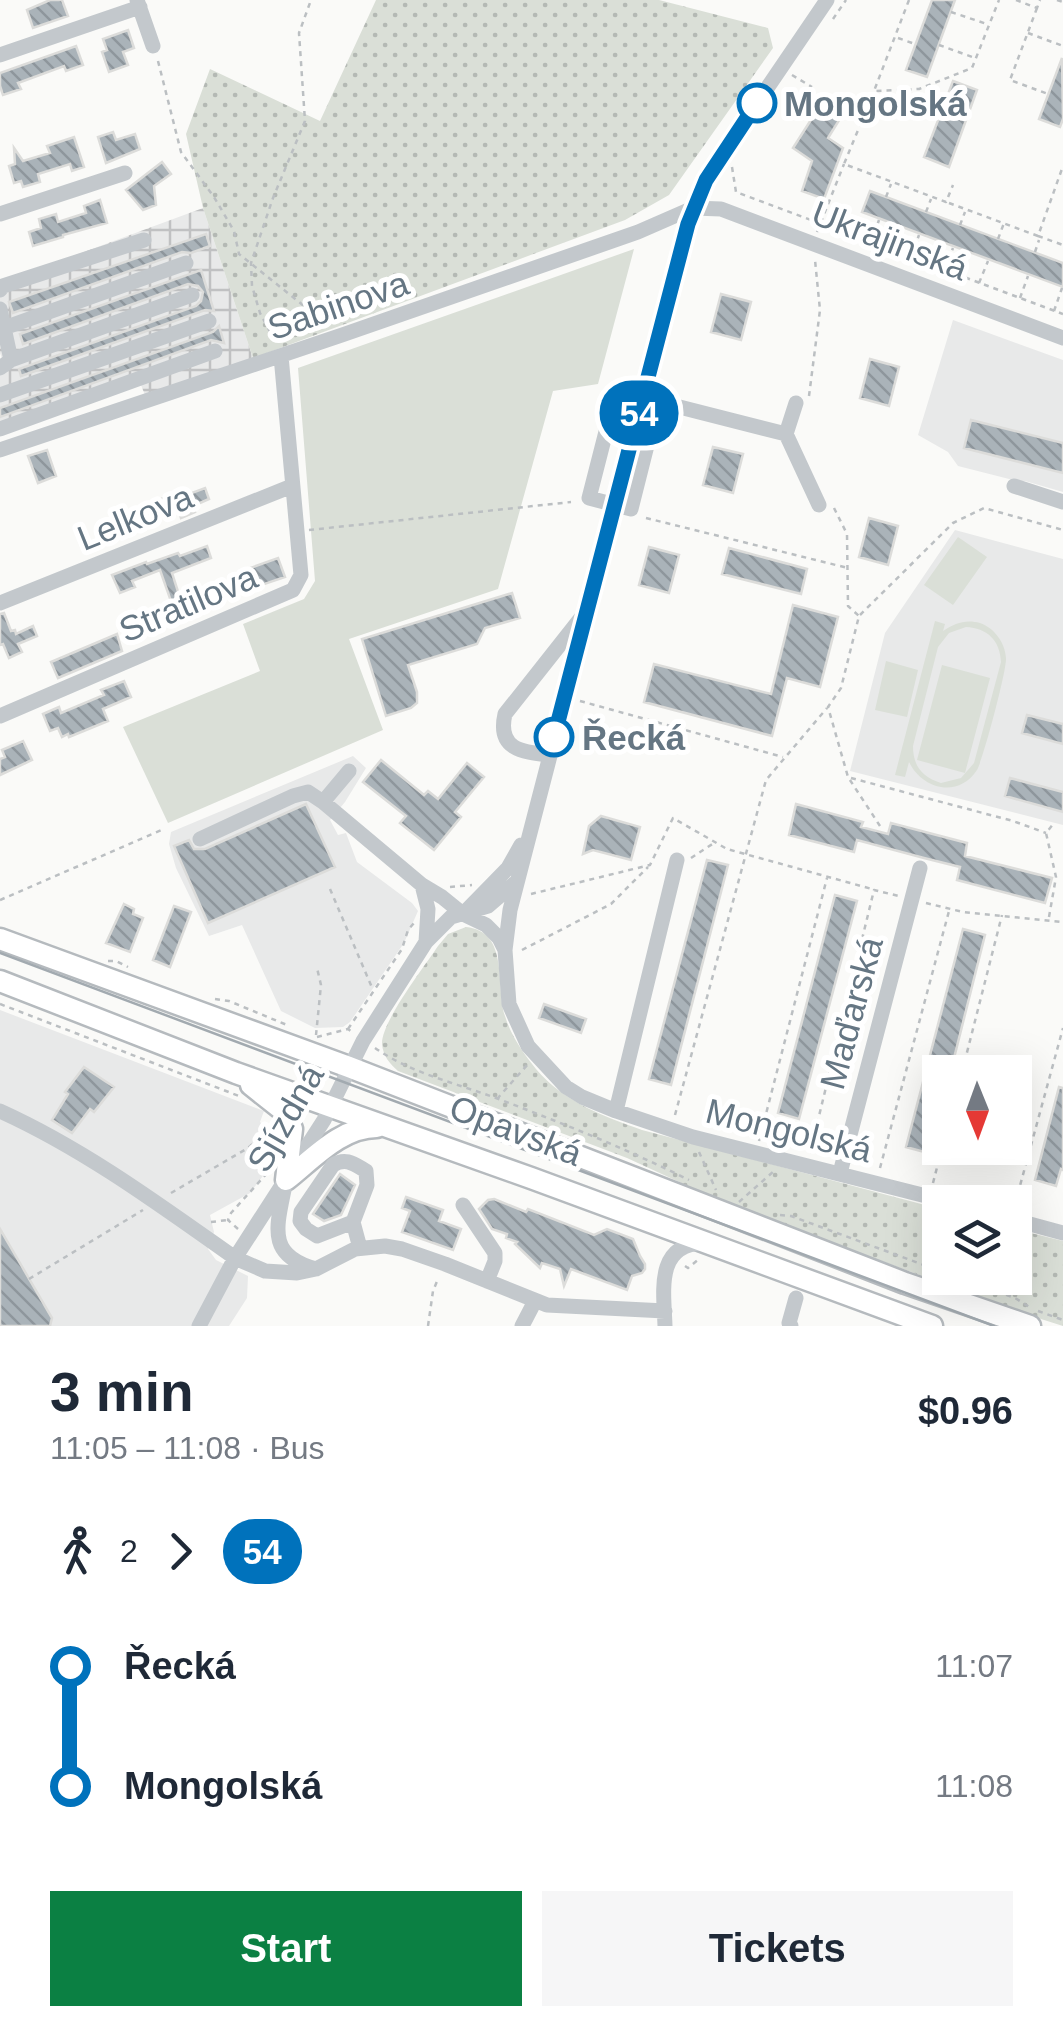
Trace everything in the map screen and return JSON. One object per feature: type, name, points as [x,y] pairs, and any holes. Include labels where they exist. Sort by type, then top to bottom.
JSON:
[{"type":"main road","name":"Opavská","points":[[0,939],[349,1066],[905,1283],[1030,1326]]},
{"type":"main road","name":"Opavská","points":[[0,981],[236,1074],[392,1128],[704,1251],[932,1326]]},
{"type":"main road","points":[[236,1074],[285,1112],[292,1129],[286,1180]]},
{"type":"main road","points":[[286,1180],[345,1133],[362,1127],[392,1128]]},
{"type":"street","name":"Mongolská","points":[[827,0],[723,153],[694,208],[647,404],[586,611],[510,910],[505,950],[509,1004],[536,1057],[582,1097],[692,1137],[922,1192]]},
{"type":"street","points":[[0,55],[138,3],[154,46]]},
{"type":"street","points":[[0,214],[125,173]]},
{"type":"street","name":"Ukrajinská","points":[[694,208],[722,208],[1063,338]]},
{"type":"street","name":"Sabinova","points":[[0,450],[342,336],[638,232],[694,208]]},
{"type":"street","points":[[0,290],[144,240]]},
{"type":"street","points":[[4,328],[186,262]]},
{"type":"street","points":[[0,310],[5,364],[192,295]]},
{"type":"street","points":[[0,395],[208,321]]},
{"type":"street","points":[[0,428],[215,351]]},
{"type":"street","name":"Stratilova","points":[[0,716],[293,590],[301,575],[281,356]]},
{"type":"street","points":[[615,504],[589,498],[610,412],[647,404],[786,434],[825,504]]},
{"type":"street","points":[[786,434],[801,404]]},
{"type":"street","name":"Lelkova","points":[[0,604],[292,486]]},
{"type":"street","points":[[1014,486],[1063,502]]},
{"type":"street","points":[[549,754],[525,752],[512,746],[505,736],[503,720],[586,611]]},
{"type":"street","points":[[322,802],[350,771]]},
{"type":"street","points":[[200,839],[308,792],[422,885],[493,930],[505,950]]},
{"type":"street","points":[[463,914],[508,868],[533,819]]},
{"type":"street","points":[[616,1112],[677,860]]},
{"type":"street","name":"Maďarská","points":[[840,1173],[920,868]]},
{"type":"street","points":[[426,942],[452,917],[488,906],[518,880]]},
{"type":"street","points":[[422,885],[428,909],[426,942]]},
{"type":"street","name":"Sjízdná","points":[[198,1326],[234,1258],[324,1120],[363,1040],[426,942]]},
{"type":"street","points":[[0,1111],[42,1131],[234,1258],[259,1270],[297,1273],[360,1248],[381,1246],[397,1248],[536,1302],[665,1318],[668,1261],[685,1246],[704,1251]]},
{"type":"street","points":[[353,1222],[317,1236],[300,1221],[301,1212],[333,1165],[340,1161],[348,1161],[366,1172],[366,1185],[353,1222],[360,1248]]},
{"type":"street","points":[[286,1180],[278,1222],[280,1243],[293,1260],[316,1268]]},
{"type":"street","points":[[463,1206],[496,1253],[487,1281]]},
{"type":"street","points":[[1032,1225],[1063,1233]]},
{"type":"street","points":[[791,1326],[796,1298]]},
{"type":"street","points":[[522,1326],[536,1302]]},
{"type":"path","points":[[281,356],[260,313],[252,286],[251,262],[305,122],[299,33],[311,0]]},
{"type":"path","points":[[801,404],[811,387],[820,310],[813,242],[910,0]]},
{"type":"path","points":[[874,91],[919,88],[972,68],[998,0]]},
{"type":"path","points":[[1016,0],[1037,8]]},
{"type":"path","points":[[1040,0],[1010,80],[1048,94]]},
{"type":"path","points":[[1057,0],[1063,2]]},
{"type":"path","points":[[951,12],[989,25]]},
{"type":"path","points":[[1028,33],[1063,46]]},
{"type":"path","points":[[895,36],[915,44]]},
{"type":"path","points":[[938,45],[976,58]]},
{"type":"path","points":[[154,46],[181,152],[234,232],[240,254],[342,336]]},
{"type":"path","points":[[793,76],[812,87]]},
{"type":"path","points":[[842,97],[871,98]]},
{"type":"path","points":[[844,164],[1063,245]]},
{"type":"path","points":[[732,166],[736,192],[1063,314]]},
{"type":"path","points":[[1035,252],[1063,166]]},
{"type":"path","points":[[886,197],[892,182]]},
{"type":"path","points":[[946,202],[953,185]]},
{"type":"path","points":[[926,212],[931,197]]},
{"type":"path","points":[[960,225],[966,210]]},
{"type":"path","points":[[871,242],[879,220]]},
{"type":"path","points":[[998,238],[1004,223]]},
{"type":"path","points":[[911,257],[919,235]]},
{"type":"path","points":[[945,270],[953,248]]},
{"type":"path","points":[[979,283],[988,261]]},
{"type":"path","points":[[1019,298],[1028,276]]},
{"type":"path","points":[[1054,310],[1062,288]]},
{"type":"path","points":[[297,532],[571,502]]},
{"type":"path","points":[[825,504],[848,534],[848,606],[859,616]]},
{"type":"path","points":[[673,1122],[766,780],[840,688],[859,616],[953,523],[984,508],[1063,530]]},
{"type":"path","points":[[646,518],[848,568]]},
{"type":"path","points":[[580,702],[785,758]]},
{"type":"path","points":[[828,707],[848,778],[880,826]]},
{"type":"path","points":[[848,778],[1013,821],[1046,834]]},
{"type":"path","points":[[522,950],[611,904],[650,866],[673,818],[727,849],[874,890],[950,909],[1063,922]]},
{"type":"path","points":[[1048,919],[1056,877],[1046,834],[1054,823]]},
{"type":"path","points":[[0,900],[164,830]]},
{"type":"path","points":[[531,894],[650,866]]},
{"type":"path","points":[[756,1152],[828,877]]},
{"type":"path","points":[[442,897],[450,887],[479,882]]},
{"type":"path","points":[[330,889],[374,992]]},
{"type":"path","points":[[809,1157],[874,890]]},
{"type":"path","points":[[317,968],[322,985],[316,1038],[348,1029],[405,944],[410,926],[428,909]]},
{"type":"path","points":[[879,1174],[950,909]]},
{"type":"path","points":[[966,1055],[1002,915]]},
{"type":"path","points":[[1020,1185],[1063,1028]]},
{"type":"path","points":[[348,1029],[397,1063],[630,1150],[700,1186]]},
{"type":"path","points":[[497,1098],[536,1057]]},
{"type":"path","points":[[28,1278],[248,1148],[285,1112]]},
{"type":"path","points":[[692,1137],[718,1194]]},
{"type":"path","points":[[730,1206],[786,1160]]},
{"type":"path","points":[[780,1215],[922,1263]]},
{"type":"path","points":[[680,1263],[688,1268],[704,1251]]},
{"type":"path","points":[[428,1326],[432,1291],[440,1274]]},
{"type":"path","points":[[1007,1295],[1063,1320]]},
{"type":"shaded area","points":[[376,0],[659,0],[768,28],[773,48],[669,195],[625,220],[253,358],[203,208],[186,134],[210,69],[320,121]]},
{"type":"shaded area","points":[[203,208],[253,358],[145,395],[141,385],[0,435],[0,368],[4,364],[0,353],[0,283]]},
{"type":"shaded area","points":[[634,249],[598,384],[553,391],[498,589],[349,639],[383,730],[168,823],[123,727],[260,671],[243,624],[304,599],[315,581],[298,368]]},
{"type":"shaded area","points":[[953,320],[1063,360],[1063,492],[958,466],[948,452],[918,435]]},
{"type":"shaded area","points":[[955,530],[1063,559],[1063,825],[850,771],[885,633]]},
{"type":"shaded area","points":[[958,537],[987,557],[953,605],[924,585]]},
{"type":"shaded area","points":[[935,621],[945,624],[943,631],[965,622],[985,625],[1001,641],[1006,658],[977,770],[960,785],[951,787],[922,779],[909,762],[905,777],[895,775]],"holes":[[[973,628],[995,642],[1001,662],[974,763],[961,778],[941,783],[920,770],[913,746],[938,647],[949,633]]]},
{"type":"shaded area","points":[[886,661],[918,670],[907,717],[875,710]]},
{"type":"shaded area","points":[[942,665],[990,678],[965,773],[917,760]]},
{"type":"shaded area","points":[[353,756],[366,768],[330,820],[338,835],[346,833],[357,862],[418,911],[404,943],[350,1022],[343,1027],[315,1028],[281,1011],[242,925],[209,936],[176,868],[169,844],[171,832]]},
{"type":"shaded area","points":[[466,927],[489,939],[495,949],[502,1003],[511,1031],[536,1069],[559,1090],[599,1113],[642,1130],[922,1204],[922,1276],[725,1203],[627,1158],[398,1071],[387,1059],[382,1044],[384,1034],[405,994],[448,934]]},
{"type":"shaded area","points":[[0,1010],[264,1111],[260,1122],[273,1136],[275,1149],[268,1169],[250,1193],[210,1215],[214,1232],[208,1249],[216,1260],[248,1276],[247,1298],[229,1326],[0,1326]]},
{"type":"shaded area","points":[[1032,1233],[1063,1241],[1063,1326],[973,1295],[1032,1295]]},
{"type":"building","points":[[50,0],[62,0],[68,16],[33,28],[27,10]]},
{"type":"building","points":[[932,0],[955,0],[927,77],[906,70]]},
{"type":"building","points":[[128,30],[134,48],[123,52],[128,65],[109,72],[102,52],[107,50],[103,39]]},
{"type":"building","points":[[76,46],[83,65],[66,71],[64,66],[18,83],[21,89],[3,95],[0,73]]},
{"type":"building","points":[[1062,58],[1063,119],[1060,127],[1039,119]]},
{"type":"building","points":[[953,81],[977,90],[949,167],[924,157]]},
{"type":"building","points":[[823,101],[843,114],[828,138],[843,148],[824,199],[802,191],[812,161],[793,148]]},
{"type":"building","points":[[113,132],[116,140],[135,134],[140,149],[106,163],[98,137]]},
{"type":"building","points":[[74,137],[84,167],[72,171],[70,164],[38,174],[40,182],[23,187],[21,181],[14,183],[9,166],[15,164],[14,148],[23,161],[50,153],[47,146]]},
{"type":"building","points":[[162,162],[171,174],[154,186],[156,205],[143,210],[126,190]]},
{"type":"building","points":[[870,191],[1063,263],[1063,287],[862,212]]},
{"type":"building","points":[[100,200],[107,223],[33,246],[29,232],[41,228],[39,219],[56,214],[58,222],[86,213],[84,206]]},
{"type":"building","points":[[206,234],[210,246],[182,252],[13,313],[9,302]]},
{"type":"building","points":[[201,270],[214,311],[205,310],[21,376],[19,369],[196,306],[203,292],[188,284],[23,344],[20,334]]},
{"type":"building","points":[[721,294],[751,302],[741,340],[711,332]]},
{"type":"building","points":[[219,326],[224,343],[211,340],[0,417],[0,408],[213,332]]},
{"type":"building","points":[[870,359],[899,367],[889,406],[860,398]]},
{"type":"building","points":[[971,420],[1063,443],[1063,473],[964,448]]},
{"type":"building","points":[[713,447],[743,454],[733,493],[703,485]]},
{"type":"building","points":[[47,450],[56,476],[38,483],[28,456]]},
{"type":"building","points":[[205,488],[209,499],[193,506],[195,512],[181,518],[179,511],[107,540],[100,524],[151,507],[150,503],[166,497],[168,502]]},
{"type":"building","points":[[869,518],[898,526],[888,565],[859,557]]},
{"type":"building","points":[[207,546],[211,558],[172,573],[181,601],[172,604],[160,570],[132,581],[135,587],[120,593],[112,575],[146,562]]},
{"type":"building","points":[[649,547],[679,555],[669,593],[639,585]]},
{"type":"building","points":[[729,548],[807,569],[801,594],[722,574]]},
{"type":"building","points":[[278,558],[285,577],[238,593],[231,575]]},
{"type":"building","points":[[512,593],[520,618],[485,628],[477,644],[408,665],[417,703],[386,716],[362,639]]},
{"type":"building","points":[[793,605],[838,617],[820,687],[787,678],[772,736],[644,702],[654,664],[771,694]]},
{"type":"building","points":[[4,613],[11,631],[16,634],[33,626],[37,636],[18,644],[22,652],[9,658],[3,644],[0,645],[0,614]]},
{"type":"building","points":[[117,634],[122,651],[58,678],[51,662]]},
{"type":"building","points":[[124,681],[131,697],[103,709],[108,721],[69,737],[62,737],[58,728],[50,731],[43,714],[59,707],[61,713],[104,695],[101,690]]},
{"type":"building","points":[[1027,715],[1063,724],[1063,744],[1022,733]]},
{"type":"building","points":[[23,741],[32,760],[0,775],[0,759],[5,757],[2,750]]},
{"type":"building","points":[[381,760],[424,795],[428,791],[438,799],[467,763],[484,777],[455,812],[461,817],[434,850],[400,823],[406,816],[363,782]]},
{"type":"building","points":[[1010,778],[1063,792],[1063,812],[1005,796]]},
{"type":"building","points":[[306,804],[335,867],[208,923],[174,846],[189,840],[194,849],[205,849]]},
{"type":"building","points":[[796,804],[863,822],[861,827],[888,834],[891,823],[967,843],[965,856],[1052,878],[1045,903],[957,880],[960,867],[857,840],[854,852],[789,835]]},
{"type":"building","points":[[601,816],[640,827],[631,860],[593,850],[583,854],[589,826]]},
{"type":"building","points":[[707,860],[728,865],[671,1085],[649,1079]]},
{"type":"building","points":[[835,895],[857,901],[799,1119],[778,1113]]},
{"type":"building","points":[[124,904],[143,918],[130,952],[106,943]]},
{"type":"building","points":[[174,906],[191,912],[170,967],[153,960]]},
{"type":"building","points":[[963,929],[985,935],[955,1055],[930,1055]]},
{"type":"building","points":[[544,1004],[586,1019],[581,1033],[539,1018]]},
{"type":"building","points":[[84,1067],[114,1087],[72,1133],[52,1120],[68,1094],[65,1092]]},
{"type":"building","points":[[922,1086],[922,1151],[906,1147]]},
{"type":"building","points":[[1059,1087],[1063,1088],[1063,1170],[1056,1186],[1035,1180]]},
{"type":"building","points":[[340,1174],[355,1185],[341,1215],[324,1221],[313,1214]]},
{"type":"building","points":[[406,1197],[443,1210],[439,1221],[461,1229],[453,1250],[402,1232],[410,1211],[402,1208]]},
{"type":"building","points":[[494,1199],[594,1235],[607,1229],[633,1239],[645,1269],[632,1276],[627,1290],[571,1269],[564,1286],[560,1269],[542,1263],[540,1268],[517,1242],[492,1229],[479,1209]]},
{"type":"building","points":[[0,1229],[52,1318],[50,1326],[0,1326]]},
{"type":"tram line","points":[[0,953],[994,1326]]},
{"type":"bus line","name":"54","points":[[554,737],[688,224],[706,180],[757,103]]},
{"type":"place","name":"Mongolská","points":[[757,103]]},
{"type":"place","name":"Řecká","points":[[554,737]]}]
